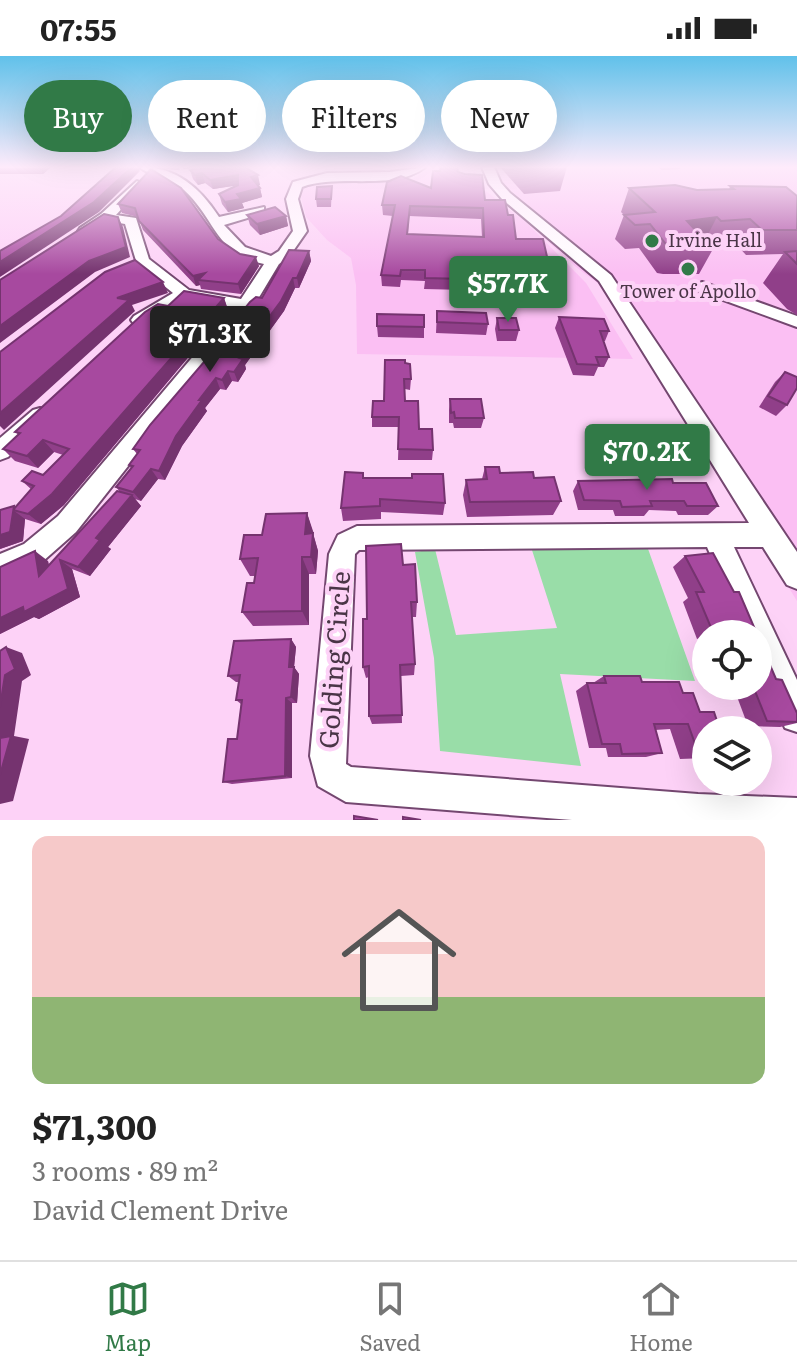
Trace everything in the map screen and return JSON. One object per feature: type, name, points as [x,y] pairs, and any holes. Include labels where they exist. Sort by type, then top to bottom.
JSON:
[{"type":"street","points":[[67,243],[106,217],[119,203]]},
{"type":"street","points":[[207,203],[214,223],[228,241],[247,255],[273,261]]},
{"type":"street","points":[[0,567],[33,553],[67,524],[246,305],[273,261],[284,254],[300,231],[293,203]]},
{"type":"street","points":[[514,203],[605,278],[797,576]]},
{"type":"street","points":[[214,223],[259,210]]},
{"type":"street","points":[[106,217],[131,221],[135,264],[184,294],[246,305]]},
{"type":"street","points":[[702,287],[797,322]]},
{"type":"street","points":[[121,339],[143,317],[184,294]]},
{"type":"street","points":[[0,451],[55,403]]},
{"type":"street","name":"Golding Circle","points":[[771,535],[357,538],[347,543],[342,554],[327,756],[330,774],[346,784],[698,812],[797,816]]},
{"type":"street","points":[[716,537],[797,716]]},
{"type":"shaded area","points":[[302,203],[501,203],[519,217],[505,203],[797,203],[797,601],[603,287],[523,219],[586,283],[633,359],[357,354],[356,285],[351,258],[327,240],[306,217]]},
{"type":"green space","points":[[647,546],[692,673],[692,681],[560,674],[581,766],[440,751],[434,658],[415,552],[435,549],[456,635],[557,628],[531,547]]},
{"type":"building","points":[[76,203],[93,203],[0,262],[0,251],[61,216]]},
{"type":"building","points":[[192,203],[218,239],[240,254],[256,257],[238,284],[198,280],[205,273],[193,276],[139,221],[135,208],[118,204]]},
{"type":"building","points":[[506,203],[508,215],[513,215],[516,239],[543,239],[553,283],[537,282],[535,275],[508,274],[509,280],[425,278],[425,270],[401,270],[400,276],[381,275],[395,205],[382,205]],"holes":[[[410,206],[483,208],[484,237],[407,234]]]},
{"type":"building","points":[[645,203],[797,203],[797,230],[762,230],[750,219],[721,221],[717,217],[687,221],[713,249],[669,248],[650,224],[635,225],[624,215],[655,212]]},
{"type":"building","points":[[275,207],[286,216],[257,224],[247,215]]},
{"type":"building","points":[[104,214],[118,217],[126,247],[89,261],[0,326],[0,280]]},
{"type":"building","points":[[289,250],[309,251],[297,278],[293,278],[281,301],[239,358],[243,359],[234,372],[228,371],[222,380],[216,378],[199,400],[202,400],[176,436],[159,471],[151,469],[133,492],[116,487],[133,466],[129,465],[140,450],[133,449],[150,425],[234,327],[230,327],[250,302],[256,297],[262,298]]},
{"type":"building","points":[[797,251],[797,264],[785,252]]},
{"type":"building","points":[[135,260],[163,282],[117,298],[129,300],[0,413],[0,352],[105,272]]},
{"type":"building","points":[[184,291],[224,298],[52,494],[28,514],[13,510],[34,486],[22,481],[32,471],[43,475],[69,449],[43,440],[27,456],[3,449],[20,433],[15,432],[145,312],[158,304],[168,306]]},
{"type":"building","points":[[437,311],[486,313],[488,324],[437,322]]},
{"type":"building","points":[[377,314],[424,315],[424,327],[377,326]]},
{"type":"building","points":[[559,317],[604,319],[609,331],[600,331],[609,357],[596,357],[599,365],[577,364]]},
{"type":"building","points":[[497,318],[516,318],[519,330],[499,330]]},
{"type":"building","points":[[385,360],[405,360],[410,364],[411,379],[404,379],[405,401],[418,401],[419,429],[432,429],[433,450],[398,449],[399,417],[372,417],[373,401],[384,401]]},
{"type":"building","points":[[785,372],[797,377],[797,388],[787,405],[768,396]]},
{"type":"building","points":[[450,399],[481,399],[484,418],[455,418],[454,412],[451,413]]},
{"type":"building","points":[[485,467],[499,467],[500,473],[533,472],[534,478],[554,477],[561,501],[470,502],[466,480],[487,479]]},
{"type":"building","points":[[345,472],[363,473],[363,478],[412,478],[412,474],[443,474],[445,503],[380,499],[380,506],[341,508]]},
{"type":"building","points":[[672,479],[673,483],[706,483],[718,506],[687,506],[684,501],[650,501],[652,506],[622,507],[620,501],[584,500],[578,481]]},
{"type":"building","points":[[117,491],[132,495],[96,538],[100,540],[78,567],[60,560],[68,589],[24,612],[23,607],[0,618],[0,567],[35,551],[39,576]]},
{"type":"building","points":[[14,506],[10,532],[0,535],[0,510]]},
{"type":"building","points":[[307,513],[305,534],[313,533],[311,557],[302,557],[302,611],[242,612],[247,583],[254,583],[258,558],[240,559],[244,535],[262,535],[266,514]]},
{"type":"building","points":[[401,544],[403,565],[415,564],[417,602],[411,602],[415,664],[400,665],[402,715],[369,716],[369,666],[363,667],[363,619],[367,619],[366,546]]},
{"type":"building","points":[[713,553],[734,592],[739,592],[751,620],[708,620],[696,592],[704,592],[685,556]]},
{"type":"building","points":[[291,639],[289,667],[294,667],[291,697],[286,698],[285,776],[223,782],[228,739],[237,739],[242,700],[236,700],[240,675],[228,676],[234,641]]},
{"type":"building","points":[[6,647],[15,669],[5,675],[0,707],[0,651]]},
{"type":"building","points":[[772,670],[776,679],[782,680],[797,713],[797,722],[772,721],[772,716],[765,716],[759,700],[772,700]]},
{"type":"building","points":[[604,676],[640,676],[642,682],[679,682],[683,693],[692,693],[692,700],[696,700],[700,712],[714,712],[715,716],[692,716],[692,735],[688,724],[654,724],[662,753],[622,754],[620,744],[602,744],[587,683],[606,683]]},
{"type":"building","points":[[11,736],[0,775],[0,738]]},
{"type":"building","points":[[354,816],[378,820],[354,820]]},
{"type":"place","name":"Irvine Hall","points":[[652,241]]},
{"type":"place","name":"Tower of Apollo","points":[[688,269]]}]
